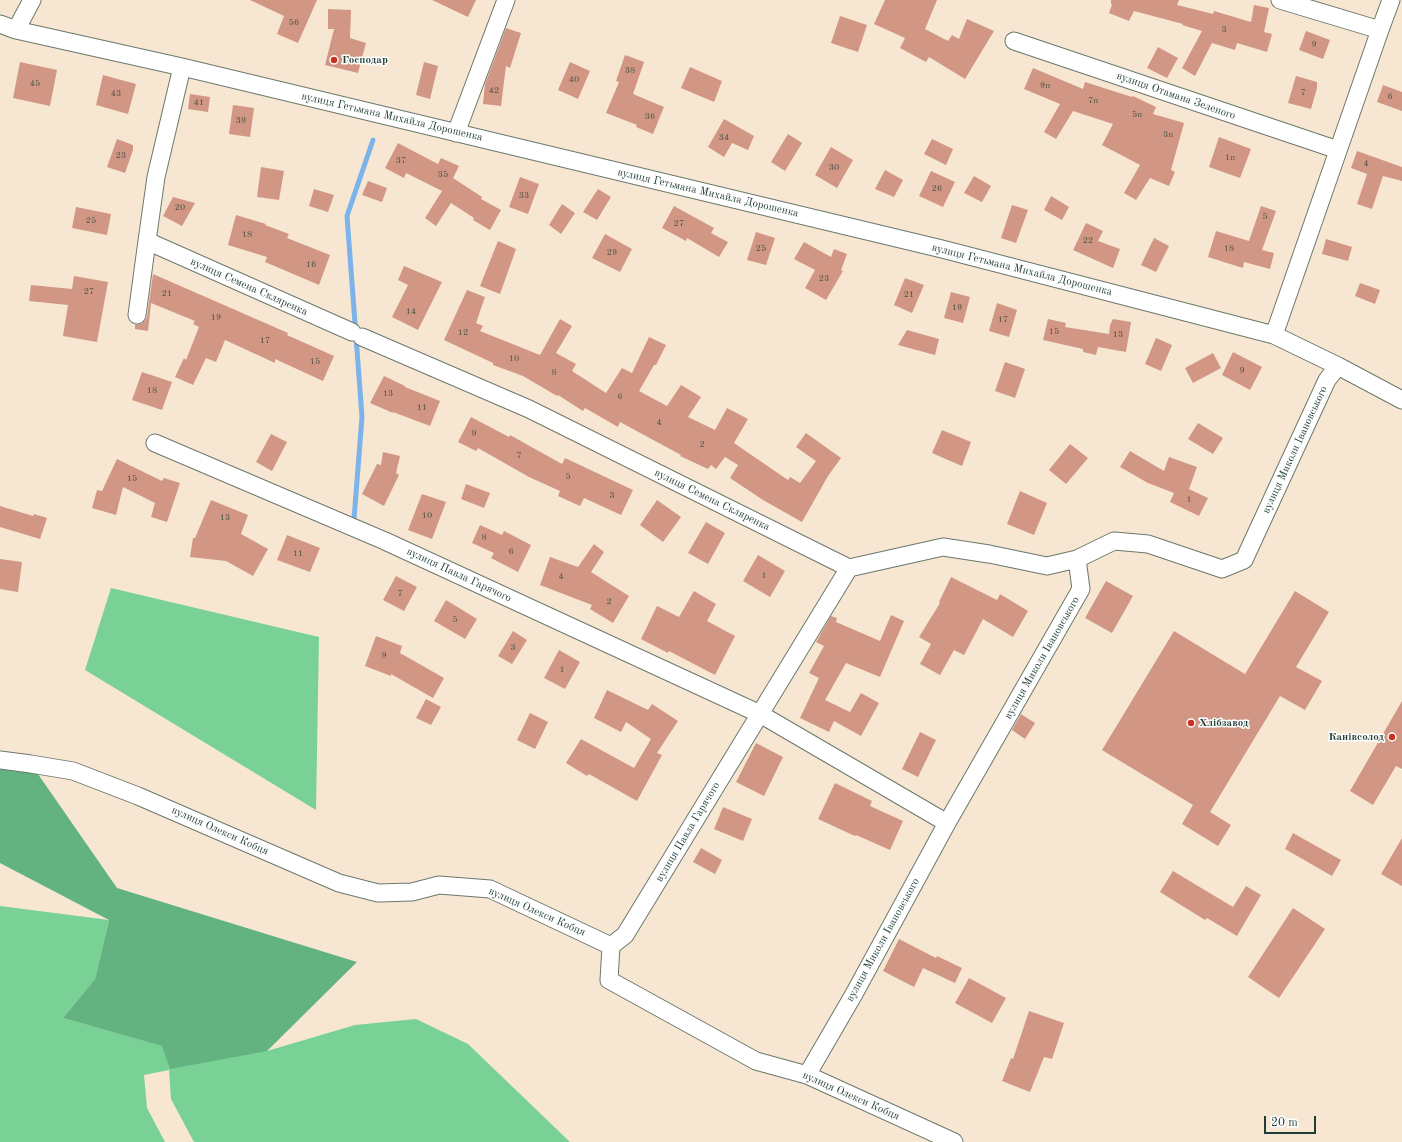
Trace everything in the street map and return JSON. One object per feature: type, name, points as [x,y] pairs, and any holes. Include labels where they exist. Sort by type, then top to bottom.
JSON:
[{"type":"street","points":[[16,30],[32,0]]},
{"type":"street","points":[[456,133],[506,0]]},
{"type":"street","points":[[1280,0],[1380,30]]},
{"type":"street","points":[[1274,335],[1391,0]]},
{"type":"street","name":"вулиця Гетьмана Михайла Дорошенка","points":[[0,24],[16,30],[182,67],[942,249],[1274,335],[1338,366],[1402,400]]},
{"type":"street","name":"вулиця Отамана Зеленого","points":[[1014,41],[1338,150]]},
{"type":"street","points":[[137,315],[156,178],[182,67]]},
{"type":"street","name":"вулиця Семена Скляренка","points":[[147,241],[529,409],[849,568]]},
{"type":"street","name":"вулиця Миколи Івановського","points":[[807,1075],[854,994],[947,823],[1081,589],[1077,559],[1114,541],[1148,544],[1222,569],[1244,560],[1327,380],[1338,366]]},
{"type":"street","name":"вулиця Павла Гарячого","points":[[155,443],[385,541],[760,714],[947,823]]},
{"type":"street","points":[[849,568],[943,547],[989,554],[1047,566],[1077,559]]},
{"type":"street","name":"вулиця Павла Гарячого","points":[[611,946],[625,935],[849,568]]},
{"type":"street","name":"вулиця Олекси Кобця","points":[[0,760],[73,771],[138,796],[339,883],[378,893],[412,892],[439,885],[490,889],[611,946],[609,980],[756,1061],[807,1075],[954,1142]]},
{"type":"green space","points":[[111,588],[319,637],[316,810],[85,670]]},
{"type":"green space","points":[[0,760],[31,764],[117,888],[357,962],[267,1051],[170,1069],[162,1046],[63,1018],[95,979],[109,920],[0,863]]},
{"type":"green space","points":[[0,906],[109,920],[95,979],[63,1018],[163,1046],[267,1051],[355,1025],[416,1019],[468,1044],[570,1142],[194,1142],[171,1099],[169,1070],[144,1075],[147,1108],[165,1142],[0,1142]]},
{"type":"building","points":[[250,0],[317,0],[298,43],[277,34],[284,16]]},
{"type":"building","points":[[432,0],[476,0],[468,17]]},
{"type":"building","points":[[885,0],[937,0],[925,29],[948,41],[952,35],[959,39],[967,19],[994,31],[965,79],[929,57],[926,62],[900,48],[905,38],[874,24]]},
{"type":"building","points":[[1111,0],[1179,0],[1177,5],[1213,14],[1214,11],[1251,22],[1254,5],[1269,8],[1264,32],[1272,34],[1267,52],[1237,43],[1235,50],[1212,43],[1195,76],[1182,68],[1202,31],[1182,25],[1183,24],[1134,11],[1129,21],[1109,13],[1112,5]]},
{"type":"building","points":[[328,9],[351,10],[350,38],[366,43],[358,73],[325,65],[334,29],[328,29]]},
{"type":"building","points":[[840,16],[867,25],[858,52],[831,43]]},
{"type":"building","points":[[506,28],[521,33],[510,68],[506,66],[501,106],[483,104],[485,84]]},
{"type":"building","points":[[1306,31],[1330,40],[1323,59],[1299,50]]},
{"type":"building","points":[[1158,47],[1178,58],[1167,78],[1147,68]]},
{"type":"building","points":[[625,55],[644,62],[633,94],[664,107],[653,134],[636,127],[637,125],[606,113],[619,82],[616,81]]},
{"type":"building","points":[[20,62],[57,70],[50,106],[13,98]]},
{"type":"building","points":[[424,62],[438,66],[430,99],[416,95]]},
{"type":"building","points":[[570,62],[590,71],[578,99],[558,90]]},
{"type":"building","points":[[690,67],[722,81],[714,102],[681,88]]},
{"type":"building","points":[[1033,68],[1083,89],[1085,82],[1132,97],[1133,96],[1156,107],[1153,114],[1184,123],[1171,170],[1175,172],[1169,186],[1150,178],[1136,200],[1124,193],[1140,165],[1102,145],[1113,124],[1073,111],[1056,139],[1044,132],[1060,104],[1024,89]]},
{"type":"building","points":[[103,75],[136,84],[128,114],[96,105]]},
{"type":"building","points":[[1296,76],[1317,82],[1317,88],[1311,109],[1288,103]]},
{"type":"building","points":[[1383,85],[1402,92],[1402,111],[1377,102]]},
{"type":"building","points":[[190,94],[210,97],[208,112],[188,109]]},
{"type":"building","points":[[233,105],[254,108],[250,137],[229,134]]},
{"type":"building","points":[[724,119],[754,136],[748,150],[732,143],[724,157],[708,147]]},
{"type":"building","points":[[788,134],[802,143],[785,171],[771,162]]},
{"type":"building","points":[[1219,137],[1251,149],[1240,178],[1209,167]]},
{"type":"building","points":[[117,139],[133,145],[133,150],[125,173],[107,167]]},
{"type":"building","points":[[932,139],[953,149],[946,165],[924,154]]},
{"type":"building","points":[[398,143],[438,164],[441,158],[459,166],[453,178],[482,197],[481,199],[501,210],[490,230],[473,220],[474,218],[451,203],[436,226],[425,218],[442,191],[406,173],[404,178],[385,168]]},
{"type":"building","points":[[831,147],[853,160],[837,188],[815,175]]},
{"type":"building","points":[[1357,151],[1402,167],[1402,181],[1383,176],[1372,209],[1357,204],[1367,174],[1351,168]]},
{"type":"building","points":[[261,167],[284,171],[279,200],[257,197]]},
{"type":"building","points":[[885,170],[903,180],[894,197],[875,189]]},
{"type":"building","points":[[931,171],[955,182],[943,207],[919,196]]},
{"type":"building","points":[[974,176],[991,186],[982,202],[964,193]]},
{"type":"building","points":[[520,177],[539,184],[528,214],[509,207]]},
{"type":"building","points":[[368,181],[387,188],[382,202],[362,195]]},
{"type":"building","points":[[314,189],[334,195],[328,212],[309,206]]},
{"type":"building","points":[[598,189],[611,197],[597,220],[583,212]]},
{"type":"building","points":[[1051,196],[1069,207],[1062,220],[1044,210]]},
{"type":"building","points":[[173,197],[195,203],[182,226],[163,216]]},
{"type":"building","points":[[562,204],[575,213],[561,234],[549,225]]},
{"type":"building","points":[[1012,205],[1028,210],[1016,243],[1001,238]]},
{"type":"building","points":[[674,206],[714,228],[711,233],[728,242],[719,257],[687,238],[686,241],[662,228]]},
{"type":"building","points":[[1261,206],[1276,211],[1262,250],[1274,253],[1270,269],[1244,262],[1243,268],[1208,257],[1216,231],[1249,241]]},
{"type":"building","points":[[76,207],[111,214],[107,235],[72,228]]},
{"type":"building","points":[[236,215],[266,224],[265,225],[289,234],[287,238],[330,255],[319,285],[265,262],[267,257],[228,245]]},
{"type":"building","points":[[1086,223],[1103,231],[1098,241],[1120,249],[1113,268],[1073,250]]},
{"type":"building","points":[[756,232],[775,238],[766,265],[747,260]]},
{"type":"building","points":[[605,234],[632,249],[620,272],[592,258]]},
{"type":"building","points":[[1154,238],[1169,246],[1156,272],[1141,265]]},
{"type":"building","points":[[1326,239],[1352,247],[1348,261],[1322,254]]},
{"type":"building","points":[[498,241],[516,249],[500,294],[480,286]]},
{"type":"building","points":[[804,242],[831,257],[834,249],[847,254],[841,270],[843,271],[826,300],[805,288],[815,270],[794,259]]},
{"type":"building","points":[[404,266],[442,282],[418,330],[392,317],[408,285],[398,280]]},
{"type":"building","points":[[153,274],[288,333],[287,335],[334,356],[323,381],[275,359],[275,363],[225,340],[216,362],[206,358],[193,385],[175,377],[184,358],[186,360],[199,327],[193,324],[195,321],[151,303],[148,331],[135,329],[135,325],[141,324],[147,317]]},
{"type":"building","points":[[74,276],[108,282],[97,342],[63,336],[68,305],[29,301],[31,285],[72,289]]},
{"type":"building","points":[[905,278],[924,285],[912,313],[894,305]]},
{"type":"building","points":[[1360,283],[1380,290],[1375,304],[1355,296]]},
{"type":"building","points":[[467,290],[485,297],[476,323],[483,326],[480,331],[540,355],[560,319],[572,326],[556,353],[576,364],[572,371],[606,393],[622,368],[632,373],[649,337],[666,345],[656,365],[654,365],[639,391],[667,406],[681,385],[701,397],[688,417],[715,430],[727,408],[748,419],[734,443],[788,480],[790,477],[800,483],[816,461],[796,447],[806,433],[841,458],[828,476],[802,522],[763,500],[730,478],[738,465],[725,457],[716,469],[711,465],[708,469],[680,456],[681,455],[620,422],[618,427],[585,408],[583,411],[558,395],[557,396],[523,376],[493,365],[493,363],[444,340]]},
{"type":"building","points":[[951,292],[970,297],[963,323],[944,318]]},
{"type":"building","points":[[997,303],[1017,310],[1009,337],[989,331]]},
{"type":"building","points":[[1048,319],[1066,323],[1065,327],[1109,334],[1110,325],[1113,319],[1131,322],[1126,352],[1098,347],[1096,355],[1083,352],[1083,349],[1043,340]]},
{"type":"building","points":[[907,330],[939,339],[935,355],[898,345]]},
{"type":"building","points":[[1156,338],[1172,345],[1161,371],[1145,364]]},
{"type":"building","points":[[1233,352],[1262,367],[1250,390],[1222,375]]},
{"type":"building","points":[[1213,353],[1221,368],[1193,383],[1185,368]]},
{"type":"building","points":[[1005,362],[1025,369],[1015,398],[995,391]]},
{"type":"building","points":[[142,372],[172,382],[162,410],[132,400]]},
{"type":"building","points":[[384,376],[405,387],[440,401],[430,426],[370,403]]},
{"type":"building","points":[[471,417],[509,437],[510,435],[562,464],[565,458],[633,490],[621,515],[584,498],[580,506],[558,496],[560,491],[529,477],[478,448],[476,451],[458,442]]},
{"type":"building","points":[[1198,423],[1223,438],[1213,454],[1188,439]]},
{"type":"building","points":[[942,430],[971,442],[962,466],[932,453]]},
{"type":"building","points":[[271,434],[287,442],[272,471],[256,462]]},
{"type":"building","points":[[1070,444],[1088,458],[1066,484],[1049,470]]},
{"type":"building","points":[[1130,451],[1164,471],[1169,457],[1197,467],[1189,489],[1208,498],[1199,516],[1170,502],[1174,493],[1148,483],[1120,467]]},
{"type":"building","points":[[383,452],[400,456],[396,473],[399,475],[384,506],[362,494],[377,464],[381,465]]},
{"type":"building","points":[[117,459],[162,481],[164,478],[180,483],[167,522],[151,517],[155,503],[123,487],[116,515],[92,508],[97,490],[102,491]]},
{"type":"building","points":[[466,484],[490,493],[484,508],[461,499]]},
{"type":"building","points":[[1020,491],[1047,503],[1034,535],[1007,524]]},
{"type":"building","points":[[422,494],[446,502],[432,539],[408,530]]},
{"type":"building","points":[[211,500],[248,515],[241,534],[268,549],[253,576],[226,561],[190,557],[193,538],[195,538]]},
{"type":"building","points":[[657,500],[681,517],[663,542],[640,525]]},
{"type":"building","points":[[0,506],[33,516],[34,514],[47,518],[40,539],[0,527]]},
{"type":"building","points":[[706,522],[725,533],[708,564],[688,553]]},
{"type":"building","points":[[480,525],[502,535],[504,531],[531,545],[518,572],[491,558],[494,553],[472,543]]},
{"type":"building","points":[[287,535],[320,548],[310,572],[277,560]]},
{"type":"building","points":[[594,544],[604,552],[591,572],[629,596],[613,623],[590,609],[592,605],[540,585],[550,557],[578,567]]},
{"type":"building","points":[[758,555],[785,571],[770,597],[743,581]]},
{"type":"building","points":[[0,559],[22,562],[18,592],[0,589]]},
{"type":"building","points":[[396,576],[417,587],[404,611],[383,600]]},
{"type":"building","points":[[951,577],[997,600],[1000,594],[1028,611],[1013,637],[983,619],[964,655],[954,650],[940,675],[920,664],[931,644],[919,637],[940,603],[939,602]]},
{"type":"building","points":[[1106,581],[1133,596],[1112,633],[1085,618]]},
{"type":"building","points":[[694,591],[716,604],[707,621],[735,636],[715,675],[669,651],[668,653],[641,639],[657,606],[679,617]]},
{"type":"building","name":"Хлібзавод","points":[[1295,591],[1329,612],[1296,667],[1322,681],[1305,710],[1280,696],[1210,812],[1231,825],[1218,846],[1182,824],[1193,805],[1102,750],[1174,631],[1245,674]]},
{"type":"building","points":[[446,600],[477,619],[465,639],[434,621]]},
{"type":"building","points":[[891,615],[904,621],[880,677],[846,663],[825,700],[850,712],[861,693],[879,703],[861,736],[834,721],[829,732],[800,718],[819,678],[809,673],[824,646],[816,642],[831,616],[837,618],[836,622],[880,641]]},
{"type":"building","points":[[513,631],[527,640],[512,664],[498,656]]},
{"type":"building","points":[[376,636],[402,646],[400,653],[444,678],[433,698],[391,674],[391,676],[365,666]]},
{"type":"building","points":[[559,650],[580,662],[565,689],[544,678]]},
{"type":"building","points":[[607,690],[648,710],[652,704],[678,721],[657,753],[662,755],[637,801],[589,774],[587,776],[566,763],[581,739],[634,768],[651,739],[626,722],[621,732],[594,718]]},
{"type":"building","points":[[426,699],[441,707],[431,725],[416,718]]},
{"type":"building","name":"Канівсолод","points":[[1402,701],[1402,769],[1396,766],[1373,805],[1350,791]]},
{"type":"building","points":[[530,713],[548,722],[535,749],[517,740]]},
{"type":"building","points":[[1021,714],[1035,723],[1025,739],[1012,730]]},
{"type":"building","points":[[920,732],[936,740],[918,777],[902,769]]},
{"type":"building","points":[[756,743],[783,757],[764,796],[736,782]]},
{"type":"building","points":[[835,783],[872,801],[870,806],[903,821],[890,850],[818,819]]},
{"type":"building","points":[[723,807],[752,819],[743,841],[714,829]]},
{"type":"building","points":[[1293,833],[1341,860],[1332,876],[1285,849]]},
{"type":"building","points":[[1402,838],[1402,886],[1381,874]]},
{"type":"building","points":[[701,848],[722,860],[715,874],[693,862]]},
{"type":"building","points":[[1173,871],[1233,907],[1246,886],[1261,895],[1237,936],[1207,918],[1205,920],[1160,892]]},
{"type":"building","points":[[1293,908],[1325,929],[1279,998],[1248,977]]},
{"type":"building","points":[[899,939],[936,958],[937,956],[962,968],[955,983],[923,968],[914,987],[883,971]]},
{"type":"building","points":[[969,978],[1006,998],[992,1023],[955,1003]]},
{"type":"building","points":[[1029,1011],[1064,1023],[1052,1059],[1044,1057],[1030,1092],[1002,1081],[1011,1058],[1013,1059]]},
{"type":"waterway","points":[[354,519],[362,417],[347,216],[373,140]]},
{"type":"place","name":"Господар","points":[[334,60]]},
{"type":"place","name":"Хлібзавод","points":[[1191,723]]},
{"type":"place","name":"Канівсолод","points":[[1392,737]]}]
